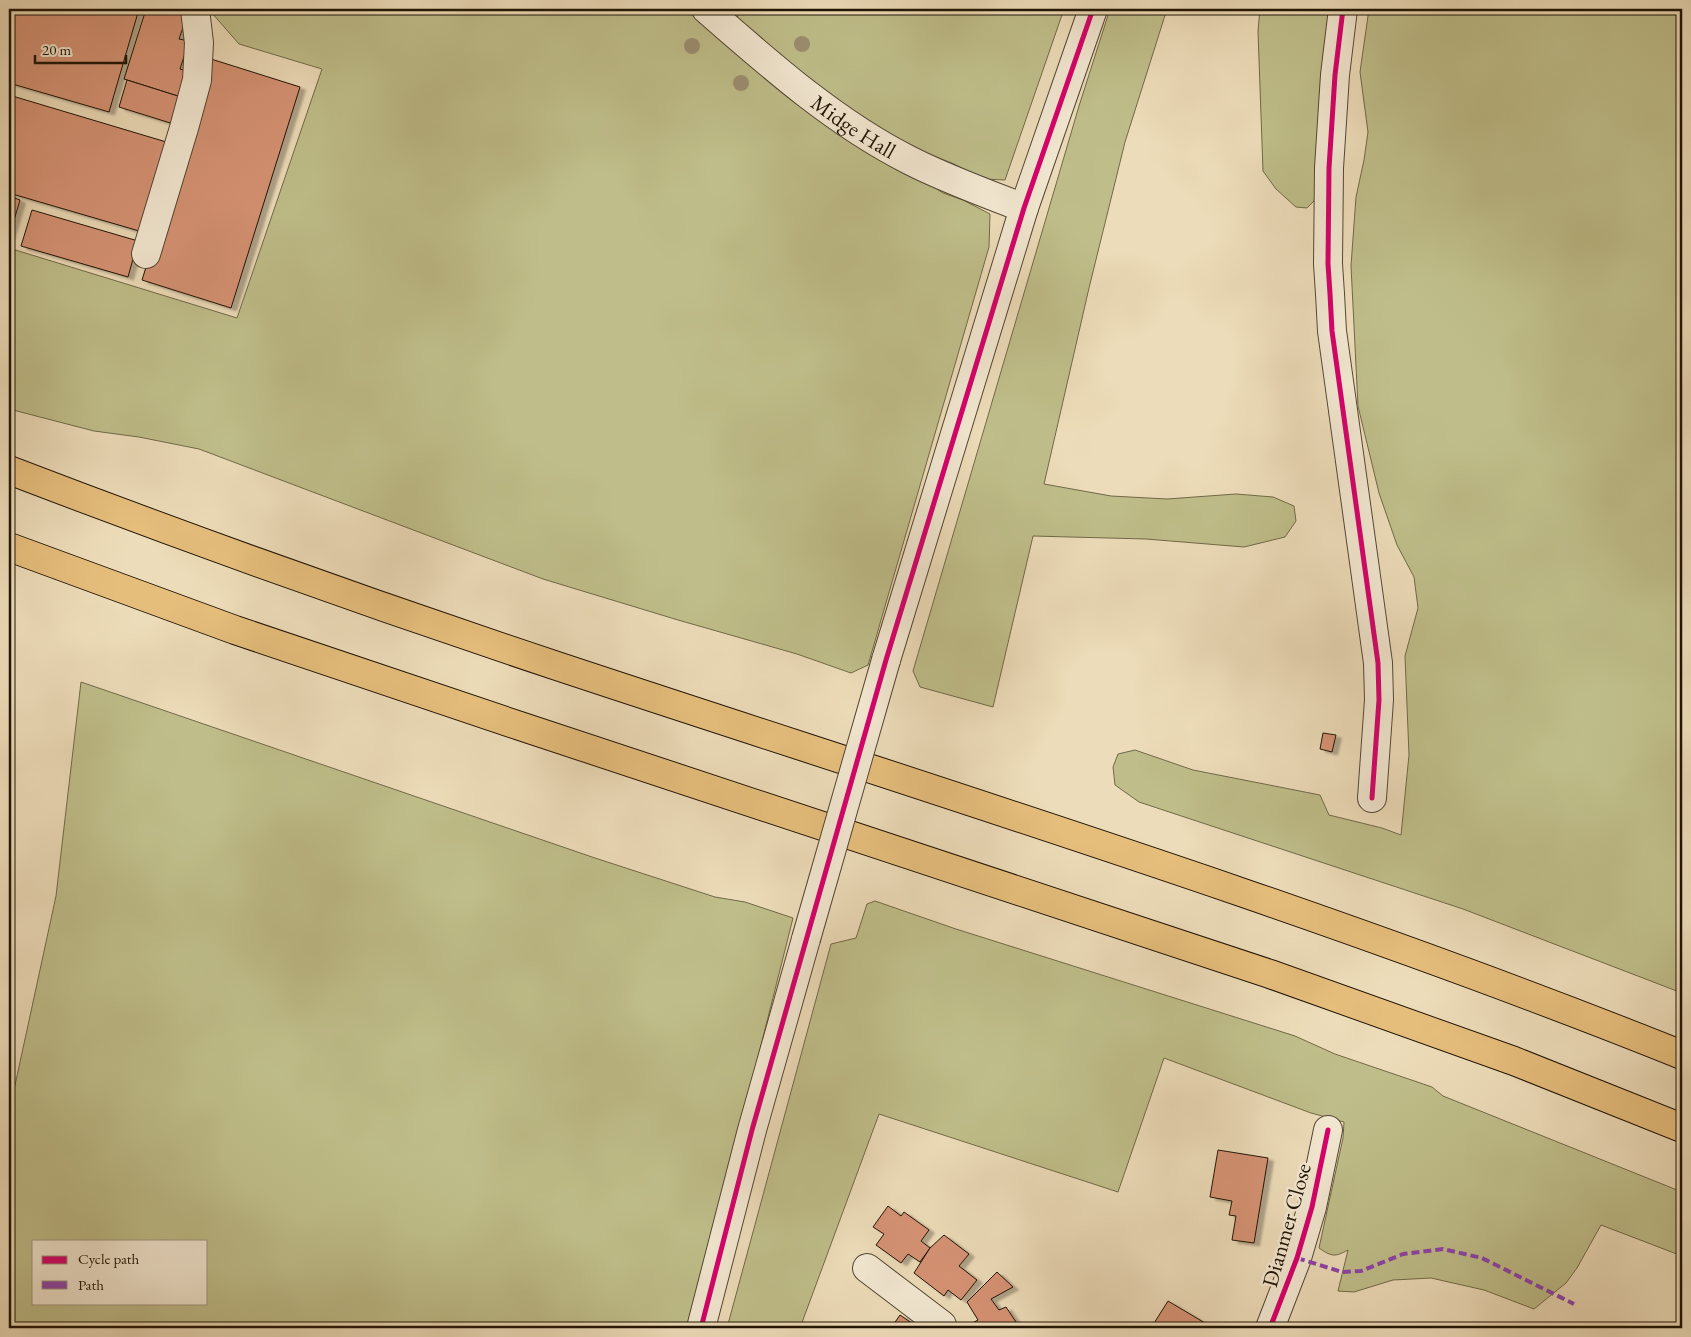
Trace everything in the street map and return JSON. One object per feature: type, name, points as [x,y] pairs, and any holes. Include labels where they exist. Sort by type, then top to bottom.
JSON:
[{"type":"highway","points":[[9,470],[247,559],[532,657],[1256,898],[1561,1006],[1682,1055]]},
{"type":"highway","points":[[9,547],[290,648],[520,726],[1270,974],[1514,1061],[1682,1128]]},
{"type":"street","points":[[146,254],[197,80],[199,43],[195,9]]},
{"type":"street","name":"Midge Hall","points":[[706,9],[792,81],[866,135],[908,160],[948,179],[1024,208]]},
{"type":"street","points":[[701,1328],[752,1130],[886,660],[1024,208],[1093,9]]},
{"type":"street","points":[[1343,9],[1335,75],[1329,168],[1328,264],[1332,331],[1378,663],[1378,709],[1372,798]]},
{"type":"street","name":"Dianmer Close","points":[[1270,1328],[1297,1258],[1312,1207],[1328,1130]]},
{"type":"street","points":[[868,1268],[942,1325],[943,1328]]},
{"type":"shaded area","points":[[204,9],[687,9],[785,89],[943,193],[963,200],[990,214],[989,247],[868,665],[851,673],[797,654],[543,579],[199,449],[139,437],[94,431],[9,409],[9,248],[237,318],[322,69],[239,44],[211,12]]},
{"type":"shaded area","points":[[734,9],[1064,9],[1005,180],[983,179],[954,164],[896,139],[841,102],[739,27],[737,12]]},
{"type":"shaded area","points":[[1110,9],[1167,9],[1125,142],[1044,484],[1111,496],[1167,499],[1236,494],[1273,497],[1294,506],[1296,521],[1285,537],[1244,547],[1146,539],[1033,536],[993,707],[920,687],[913,671],[1079,106]]},
{"type":"shaded area","points":[[1260,9],[1330,9],[1319,175],[1314,201],[1307,208],[1296,207],[1276,189],[1263,171],[1258,31]]},
{"type":"shaded area","points":[[1369,9],[1682,9],[1682,993],[1463,909],[1139,802],[1115,785],[1113,767],[1118,754],[1135,750],[1193,770],[1320,795],[1329,815],[1382,828],[1401,835],[1409,755],[1405,656],[1418,608],[1414,577],[1397,545],[1379,493],[1358,406],[1351,266],[1356,197],[1368,132],[1360,72]]},
{"type":"shaded area","points":[[81,682],[595,858],[715,897],[745,902],[793,918],[690,1328],[9,1328],[9,1113],[56,896]]},
{"type":"shaded area","points":[[875,901],[956,929],[1295,1036],[1335,1054],[1432,1087],[1443,1096],[1682,1192],[1682,1256],[1601,1225],[1577,1268],[1566,1283],[1534,1309],[1484,1290],[1431,1278],[1393,1280],[1354,1292],[1338,1291],[1348,1250],[1334,1255],[1319,1248],[1343,1138],[1344,1122],[1311,1113],[1164,1058],[1118,1192],[879,1114],[800,1328],[727,1328],[831,944],[856,938],[867,904]]},
{"type":"building","points":[[9,9],[139,9],[109,112],[9,83]]},
{"type":"building","points":[[146,9],[173,9],[188,13],[179,39],[189,41],[180,69],[189,72],[181,97],[124,79]]},
{"type":"building","points":[[211,59],[300,87],[231,308],[142,280]]},
{"type":"building","points":[[127,80],[181,97],[180,126],[119,107]]},
{"type":"building","points":[[9,95],[173,144],[146,233],[9,193]]},
{"type":"building","points":[[9,196],[20,200],[9,237]]},
{"type":"building","points":[[32,210],[138,241],[128,277],[21,246]]},
{"type":"building","points":[[1323,733],[1336,735],[1332,752],[1320,749]]},
{"type":"building","points":[[1218,1150],[1268,1158],[1254,1243],[1232,1240],[1236,1216],[1229,1215],[1232,1201],[1210,1197]]},
{"type":"building","points":[[888,1206],[901,1216],[904,1212],[929,1230],[921,1241],[930,1248],[920,1262],[908,1254],[901,1263],[876,1245],[884,1234],[873,1227]]},
{"type":"building","points":[[944,1235],[969,1254],[959,1266],[977,1280],[961,1300],[948,1290],[944,1296],[914,1273],[930,1248]]},
{"type":"building","points":[[997,1272],[1013,1287],[991,1299],[999,1310],[1006,1307],[1020,1328],[963,1328],[978,1320],[967,1302]]},
{"type":"building","points":[[1168,1301],[1205,1323],[1202,1328],[1151,1328]]},
{"type":"building","points":[[900,1315],[919,1328],[891,1328]]},
{"type":"marked path","points":[[1297,1258],[1342,1272],[1361,1271],[1403,1254],[1443,1249],[1482,1258],[1574,1304]]},
{"type":"cycle path","points":[[701,1328],[752,1130],[886,660],[1024,208],[1093,9]]},
{"type":"cycle path","points":[[1343,9],[1335,75],[1329,168],[1328,264],[1332,331],[1378,663],[1379,700],[1372,798]]},
{"type":"cycle path","points":[[1270,1328],[1297,1258],[1312,1207],[1328,1130]]}]
